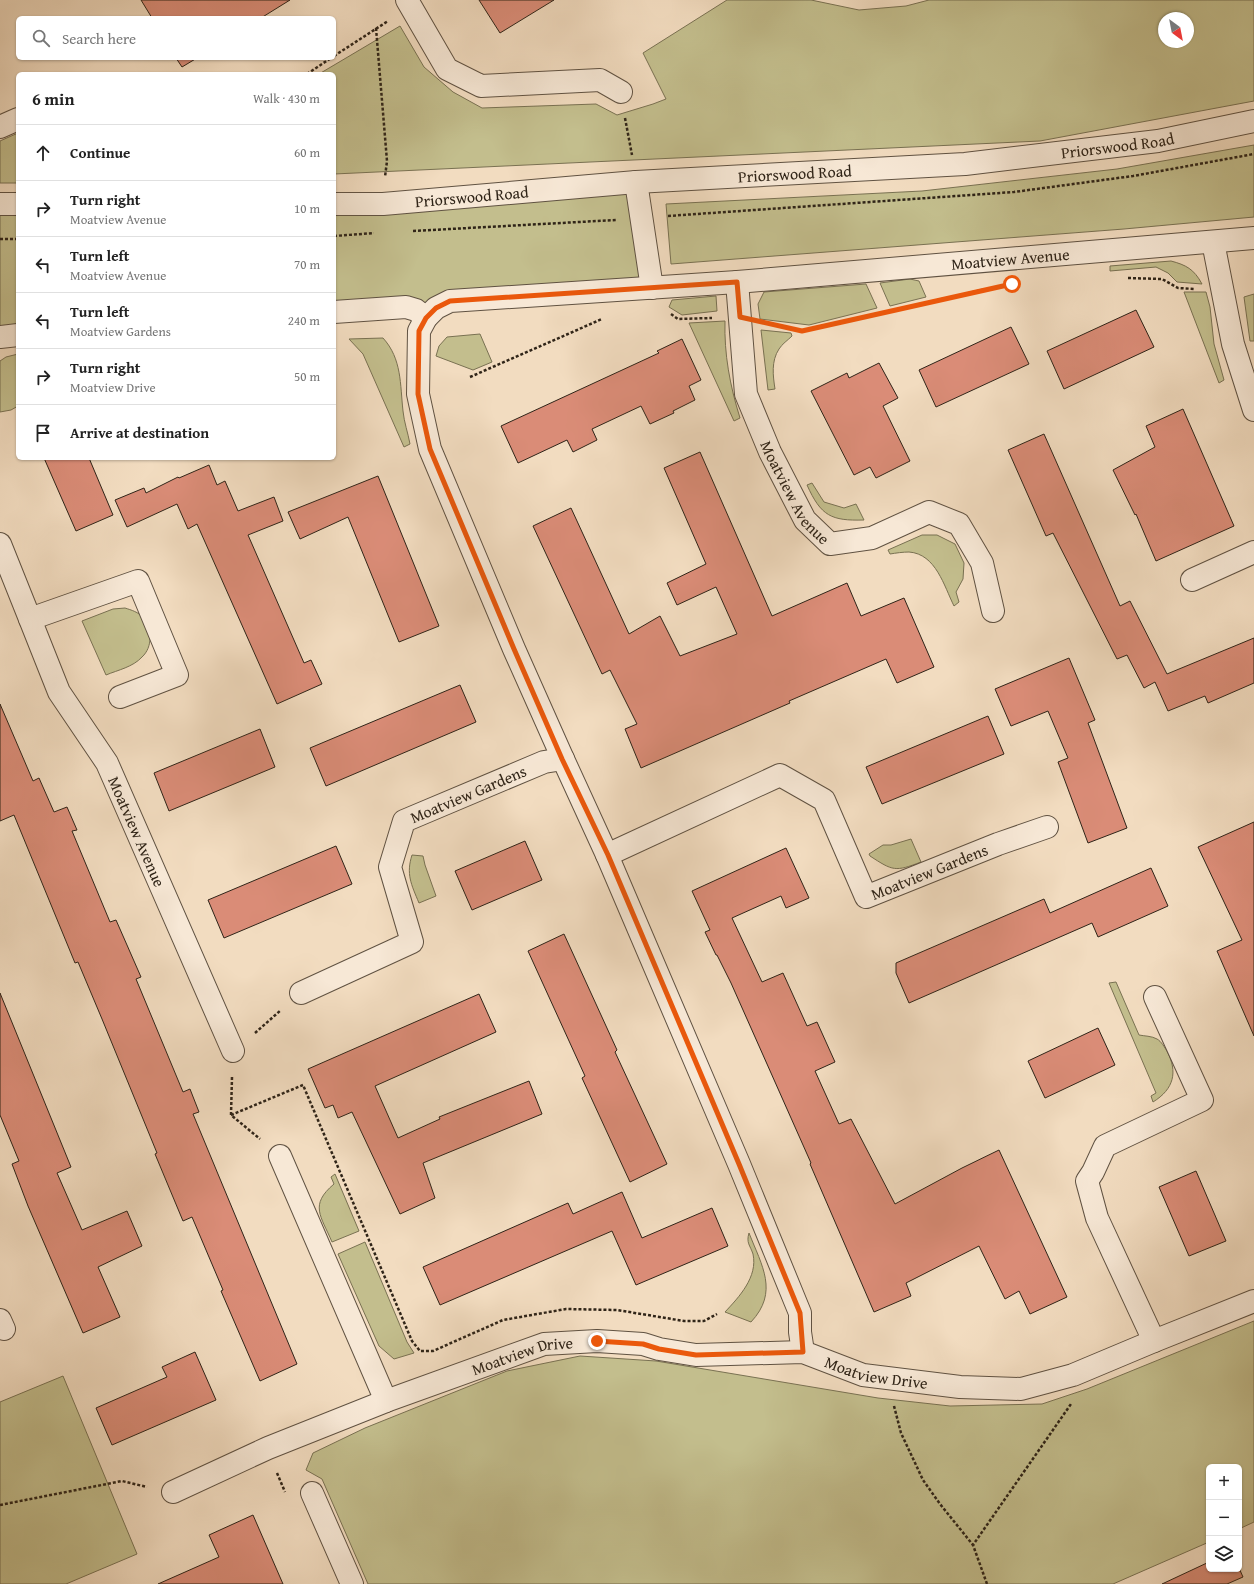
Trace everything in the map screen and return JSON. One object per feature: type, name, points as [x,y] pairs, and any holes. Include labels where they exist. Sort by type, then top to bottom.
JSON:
[{"type":"street","points":[[409,4],[447,69],[481,86],[600,80],[621,92]]},
{"type":"street","points":[[0,127],[16,120]]},
{"type":"street","name":"Priorswood Road","points":[[336,204],[383,204],[636,182],[965,164],[1158,140],[1254,121]]},
{"type":"street","points":[[636,182],[652,288]]},
{"type":"street","points":[[0,204],[16,204]]},
{"type":"street","name":"Moatview Avenue","points":[[426,318],[436,308],[450,301],[737,282],[1254,238]]},
{"type":"street","points":[[1213,242],[1233,344],[1254,410]]},
{"type":"street","name":"Moatview Avenue","points":[[737,282],[746,394],[770,452],[805,520],[830,544],[872,538],[929,512],[959,524],[982,563],[993,610]]},
{"type":"street","points":[[336,312],[406,307],[416,310],[426,318],[419,331],[418,394],[430,449],[562,759],[608,855],[739,1164],[800,1313],[803,1352]]},
{"type":"street","points":[[0,337],[16,335]]},
{"type":"street","name":"Moatview Avenue","points":[[0,544],[59,692],[107,763],[233,1052]]},
{"type":"street","points":[[1192,580],[1254,552]]},
{"type":"street","points":[[30,619],[138,581],[177,675],[120,697]]},
{"type":"street","name":"Moatview Gardens","points":[[301,993],[412,942],[390,867],[404,821],[544,762],[562,759]]},
{"type":"street","name":"Moatview Gardens","points":[[608,855],[780,775],[824,800],[866,897],[998,844],[1047,827]]},
{"type":"street","points":[[1154,1341],[1097,1218],[1087,1182],[1105,1146],[1202,1100],[1155,997]]},
{"type":"street","points":[[280,1156],[386,1401]]},
{"type":"street","name":"Moatview Drive","points":[[173,1492],[268,1448],[386,1401],[544,1344],[605,1342],[643,1344],[659,1349],[696,1355],[803,1352],[863,1375],[960,1387],[1021,1389],[1073,1375],[1254,1301]]},
{"type":"street","points":[[312,1493],[352,1584]]},
{"type":"path","points":[[336,55],[409,4]]},
{"type":"path","points":[[376,28],[387,161],[383,204]]},
{"type":"path","points":[[310,72],[328,60]]},
{"type":"path","points":[[621,92],[636,182]]},
{"type":"path","points":[[406,231],[642,218],[1014,192],[1133,176],[1254,154]]},
{"type":"path","points":[[336,236],[376,233]]},
{"type":"path","points":[[0,239],[16,239]]},
{"type":"path","points":[[1122,278],[1162,279],[1178,288],[1222,290]]},
{"type":"path","points":[[665,310],[678,319],[740,317],[802,331],[989,288]]},
{"type":"path","points":[[470,377],[608,317]]},
{"type":"path","points":[[231,1115],[233,1052],[301,993]]},
{"type":"path","points":[[231,1115],[303,1085],[412,1341],[420,1351],[433,1351],[503,1320],[566,1309],[616,1310],[684,1321],[704,1321],[717,1314]]},
{"type":"path","points":[[231,1115],[280,1156]]},
{"type":"path","points":[[973,1546],[1077,1396],[1073,1375]]},
{"type":"path","points":[[895,1380],[894,1408],[901,1433],[911,1456],[923,1480],[973,1546],[988,1584]]},
{"type":"path","points":[[0,1505],[122,1481],[173,1492]]},
{"type":"shaded area","points":[[727,0],[811,0],[859,10],[906,6],[929,0],[1254,0],[1254,101],[1040,141],[336,174],[336,72],[322,72],[400,26],[424,67],[453,92],[482,108],[596,104],[617,115],[666,99],[643,53]]},
{"type":"shaded area","points":[[16,134],[16,183],[0,183],[0,141]]},
{"type":"shaded area","points":[[1254,145],[1254,217],[1124,229],[671,264],[666,204],[922,191],[1117,169]]},
{"type":"shaded area","points":[[629,185],[643,288],[336,312],[336,205]]},
{"type":"shaded area","points":[[0,207],[16,207],[16,336],[0,337]]},
{"type":"shaded area","points":[[1171,261],[1189,268],[1193,271],[1202,284],[1177,282],[1168,273],[1156,267],[1110,271],[1110,266]]},
{"type":"shaded area","points":[[910,279],[919,281],[926,297],[890,306],[880,283]]},
{"type":"shaded area","points":[[866,284],[877,308],[809,325],[760,319],[758,304],[764,292]]},
{"type":"shaded area","points":[[1184,292],[1206,292],[1210,307],[1214,344],[1224,380],[1219,383]]},
{"type":"shaded area","points":[[1254,294],[1254,341],[1250,341],[1244,297]]},
{"type":"shaded area","points":[[716,296],[717,311],[682,315],[669,307],[672,300]]},
{"type":"shaded area","points":[[725,321],[728,370],[740,418],[734,421],[689,323]]},
{"type":"shaded area","points":[[761,330],[791,333],[792,336],[780,347],[776,354],[773,374],[775,389],[768,390]]},
{"type":"shaded area","points":[[480,334],[492,362],[473,370],[436,356],[439,346],[447,337]]},
{"type":"shaded area","points":[[383,338],[394,354],[399,372],[404,415],[410,444],[404,447],[363,354],[349,339]]},
{"type":"shaded area","points":[[16,354],[16,407],[11,410],[0,412],[0,361],[6,357]]},
{"type":"shaded area","points":[[812,483],[824,502],[844,508],[856,504],[864,520],[835,518],[822,510],[817,504],[807,485]]},
{"type":"shaded area","points":[[922,535],[937,535],[955,544],[964,563],[963,579],[956,592],[959,602],[954,606],[938,572],[926,558],[909,552],[890,554],[888,550]]},
{"type":"shaded area","points":[[125,608],[137,613],[146,622],[150,633],[150,643],[146,653],[130,666],[106,675],[82,621],[113,609]]},
{"type":"shaded area","points":[[911,839],[921,862],[905,867],[894,868],[884,865],[869,854],[883,845],[891,845]]},
{"type":"shaded area","points":[[412,855],[423,856],[436,896],[419,903],[409,874]]},
{"type":"shaded area","points":[[1116,982],[1139,1035],[1153,1037],[1158,1040],[1167,1051],[1170,1059],[1173,1073],[1170,1086],[1166,1092],[1153,1102],[1151,1096],[1156,1093],[1109,983]]},
{"type":"shaded area","points":[[335,1174],[359,1231],[332,1242],[321,1218],[319,1205],[326,1191],[334,1184],[331,1177]]},
{"type":"shaded area","points":[[749,1233],[763,1268],[766,1289],[764,1300],[759,1311],[751,1322],[725,1312],[746,1286],[753,1271],[753,1254],[748,1242]]},
{"type":"shaded area","points":[[365,1242],[407,1342],[414,1353],[394,1359],[379,1346],[338,1254]]},
{"type":"shaded area","points":[[1254,1321],[1254,1522],[1242,1528],[1242,1464],[1206,1464],[1206,1543],[1113,1584],[368,1584],[322,1479],[306,1470],[313,1453],[365,1428],[507,1371],[580,1356],[656,1361],[878,1398],[950,1406],[1042,1404],[1087,1389]]},
{"type":"shaded area","points":[[63,1376],[137,1554],[66,1584],[0,1584],[0,1402]]},
{"type":"building","points":[[141,0],[290,0],[264,16],[151,16]]},
{"type":"building","points":[[479,0],[554,0],[500,33]]},
{"type":"building","points":[[177,60],[194,60],[182,67]]},
{"type":"building","points":[[1136,310],[1154,347],[1064,389],[1047,351]]},
{"type":"building","points":[[1011,327],[1029,364],[936,407],[919,370]]},
{"type":"building","points":[[682,339],[701,380],[689,386],[695,400],[673,411],[674,413],[650,424],[641,406],[592,429],[597,440],[573,452],[567,440],[518,463],[501,426],[659,353],[657,351]]},
{"type":"building","points":[[879,363],[898,398],[883,406],[910,461],[876,478],[870,467],[854,475],[811,391],[847,373],[849,378]]},
{"type":"building","points":[[1183,409],[1234,526],[1156,561],[1136,514],[1135,515],[1113,470],[1155,447],[1146,426]]},
{"type":"building","points":[[1044,434],[1120,606],[1130,601],[1167,674],[1254,638],[1254,683],[1208,703],[1205,696],[1168,711],[1155,682],[1144,688],[1127,655],[1117,659],[1053,533],[1046,536],[1008,450]]},
{"type":"building","points":[[700,452],[772,616],[847,583],[861,616],[904,598],[934,667],[897,683],[886,659],[641,768],[625,729],[637,724],[610,670],[602,674],[533,526],[571,508],[629,634],[660,616],[680,656],[737,634],[716,587],[677,605],[667,583],[706,564],[664,468]]},
{"type":"building","points":[[45,460],[90,460],[113,515],[76,531]]},
{"type":"building","points":[[209,465],[217,485],[225,481],[238,511],[274,497],[283,521],[248,535],[304,663],[311,660],[322,684],[277,704],[197,524],[188,529],[177,504],[127,527],[115,500],[144,488],[146,493],[178,477],[179,478]]},
{"type":"building","points":[[378,476],[439,626],[399,642],[348,517],[300,539],[288,512]]},
{"type":"building","points":[[1069,658],[1095,720],[1088,723],[1127,828],[1088,843],[1058,762],[1068,758],[1048,711],[1011,726],[995,689]]},
{"type":"building","points":[[460,685],[476,722],[326,786],[310,748]]},
{"type":"building","points":[[0,704],[33,781],[39,778],[54,812],[67,807],[77,830],[72,831],[110,922],[116,920],[141,977],[136,979],[183,1092],[190,1089],[199,1112],[193,1114],[297,1364],[260,1381],[221,1291],[223,1290],[192,1217],[183,1221],[102,1019],[78,962],[75,963],[14,815],[0,821]]},
{"type":"building","points":[[988,716],[1004,754],[882,804],[866,767]]},
{"type":"building","points":[[260,729],[275,767],[169,811],[154,773]]},
{"type":"building","points":[[1254,822],[1254,1036],[1217,951],[1242,940],[1198,847]]},
{"type":"building","points":[[525,841],[542,880],[472,910],[455,871]]},
{"type":"building","points":[[336,846],[352,884],[224,938],[208,900]]},
{"type":"building","points":[[786,848],[809,898],[786,908],[781,896],[732,918],[762,982],[783,973],[807,1026],[817,1022],[835,1062],[815,1071],[839,1124],[851,1119],[895,1204],[999,1150],[1067,1297],[1030,1314],[1019,1291],[1005,1299],[979,1246],[906,1283],[911,1296],[874,1312],[810,1164],[811,1163],[731,983],[705,932],[710,930],[692,891]]},
{"type":"building","points":[[1151,868],[1168,906],[1098,937],[1092,923],[909,1003],[896,973],[896,963],[1044,899],[1050,913]]},
{"type":"building","points":[[564,934],[617,1050],[615,1052],[667,1164],[630,1182],[582,1078],[585,1076],[528,951]]},
{"type":"building","points":[[0,993],[71,1167],[57,1173],[82,1230],[127,1211],[142,1246],[98,1267],[120,1317],[83,1333],[28,1206],[12,1164],[19,1161],[0,1115]]},
{"type":"building","points":[[479,994],[496,1032],[375,1086],[398,1138],[440,1119],[439,1117],[529,1081],[542,1114],[423,1163],[435,1198],[400,1214],[352,1112],[338,1118],[333,1105],[325,1108],[308,1069]]},
{"type":"building","points":[[1098,1028],[1115,1065],[1045,1098],[1028,1061]]},
{"type":"building","points":[[1196,1171],[1226,1241],[1189,1256],[1159,1187]]},
{"type":"building","points":[[622,1192],[642,1238],[712,1208],[728,1246],[636,1285],[612,1231],[440,1305],[423,1267],[568,1203],[573,1214]]},
{"type":"building","points":[[195,1352],[216,1400],[112,1445],[96,1408],[167,1377],[162,1367]]},
{"type":"building","points":[[253,1515],[283,1584],[158,1584],[219,1557],[209,1535]]},
{"type":"building","points":[[1206,1563],[1206,1572],[1241,1572],[1243,1577],[1227,1584],[1162,1584]]},
{"type":"route","points":[[597,1341],[643,1344],[659,1349],[696,1355],[803,1352],[800,1332],[800,1313],[739,1164],[608,855],[562,759],[430,449],[418,394],[419,331],[426,318],[436,308],[450,301],[737,282],[740,317],[802,331],[890,310],[1012,284]]}]
